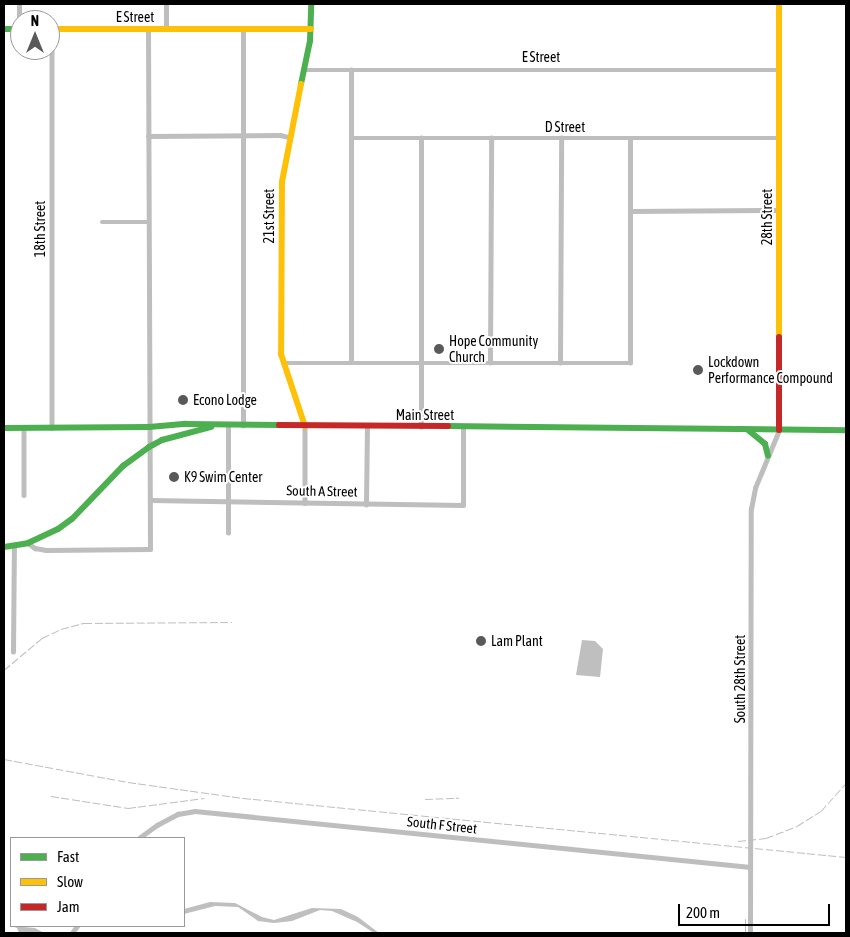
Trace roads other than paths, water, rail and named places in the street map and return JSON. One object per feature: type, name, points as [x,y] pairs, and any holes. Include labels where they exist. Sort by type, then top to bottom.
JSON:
[{"type":"main road","name":"21st Street","points":[[305,426],[293,386],[282,362],[282,182],[289,137],[311,29],[311,4]]},
{"type":"main road","name":"28th Street","points":[[779,4],[780,430]]},
{"type":"main road","name":"E Street","points":[[60,29],[311,29]]},
{"type":"main road","name":"Main Street","points":[[4,428],[148,427],[186,424],[218,426],[846,430]]},
{"type":"main road","points":[[4,547],[28,543],[58,529],[72,519],[123,466],[149,447],[178,436],[218,426]]},
{"type":"main road","points":[[748,430],[765,444],[768,456]]},
{"type":"street","points":[[166,4],[166,29]]},
{"type":"street","points":[[28,543],[35,548],[46,550],[150,550],[148,427],[148,29]]},
{"type":"street","points":[[243,29],[243,426]]},
{"type":"street","name":"18th Street","points":[[51,60],[52,428]]},
{"type":"street","name":"E Street","points":[[303,70],[779,70]]},
{"type":"street","points":[[351,362],[352,70]]},
{"type":"street","points":[[148,136],[289,137]]},
{"type":"street","name":"D Street","points":[[351,138],[779,138]]},
{"type":"street","points":[[420,427],[421,138]]},
{"type":"street","points":[[490,363],[491,138]]},
{"type":"street","points":[[560,363],[561,138]]},
{"type":"street","points":[[282,362],[630,363],[630,139]]},
{"type":"street","points":[[631,211],[779,210]]},
{"type":"street","points":[[102,222],[148,222]]},
{"type":"street","points":[[228,426],[228,533]]},
{"type":"street","points":[[305,426],[305,503]]},
{"type":"street","points":[[366,505],[367,427]]},
{"type":"street","points":[[24,428],[24,495]]},
{"type":"street","name":"South A Street","points":[[150,500],[366,505],[463,505],[463,428]]},
{"type":"street","name":"South 28th Street","points":[[750,933],[751,514],[755,488],[780,430]]},
{"type":"street","points":[[13,652],[14,546]]},
{"type":"street","name":"South F Street","points":[[140,837],[164,821],[186,811],[195,811],[750,867]]},
{"type":"waterway","points":[[745,919],[745,933]]},
{"type":"railway","points":[[4,670],[42,638],[61,629],[84,623],[232,622]]},
{"type":"railway","points":[[4,759],[128,782],[243,798],[846,857]]},
{"type":"railway","points":[[738,841],[766,838],[797,826],[821,811],[846,783]]},
{"type":"railway","points":[[51,796],[128,808],[204,798]]},
{"type":"railway","points":[[425,799],[459,798]]},
{"type":"place","name":"Hope Community Church","points":[[439,349]]},
{"type":"place","name":"Lockdown Performance Compound","points":[[698,370]]},
{"type":"place","name":"Econo Lodge","points":[[183,400]]},
{"type":"place","name":"K9 Swim Center","points":[[174,477]]},
{"type":"place","name":"Lam Plant","points":[[481,641]]}]
